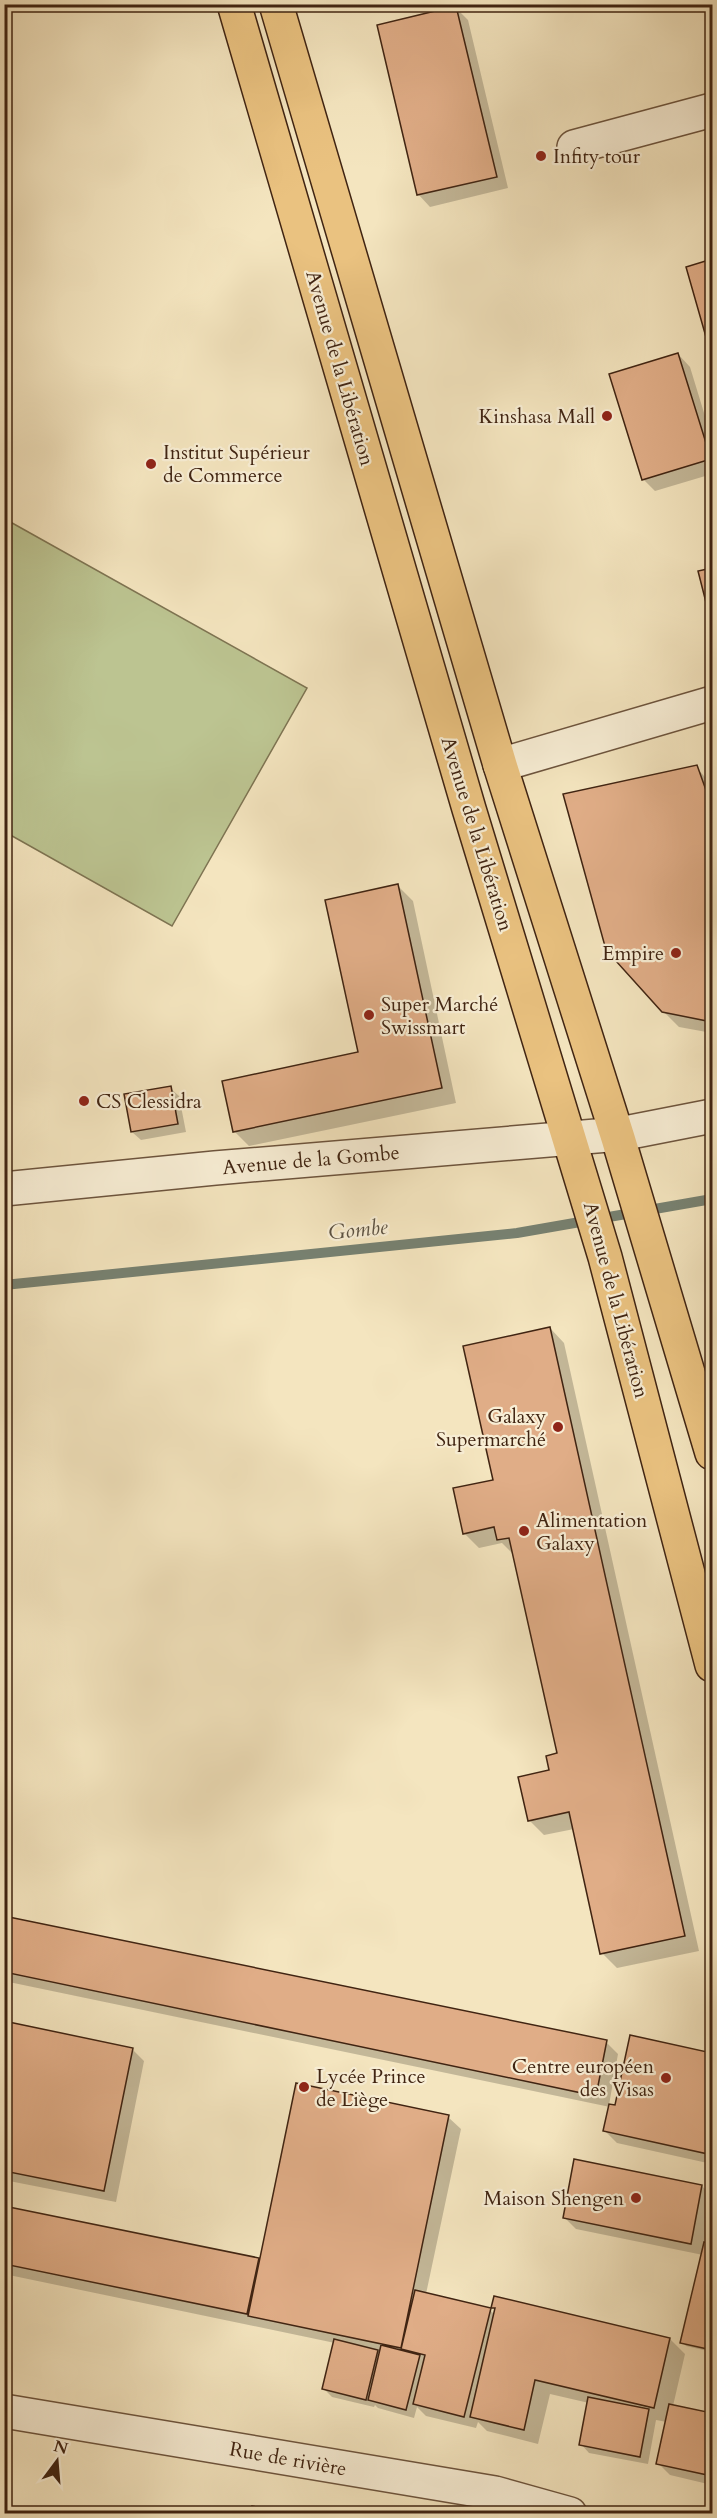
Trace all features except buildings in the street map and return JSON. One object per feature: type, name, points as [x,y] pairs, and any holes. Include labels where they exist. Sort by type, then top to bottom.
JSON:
[{"type":"main road","name":"Avenue de la Libération","points":[[234,4],[469,809],[583,1180],[712,1665]]},
{"type":"main road","name":"Avenue de la Libération","points":[[276,4],[500,765],[617,1134],[712,1453]]},
{"type":"street","points":[[574,147],[712,110]]},
{"type":"street","points":[[500,765],[712,703]]},
{"type":"street","name":"Avenue de la Gombe","points":[[4,1189],[227,1167],[617,1134],[712,1116]]},
{"type":"street","name":"Rue de rivière","points":[[4,2411],[495,2493],[570,2514]]},
{"type":"green space","points":[[5,519],[307,688],[172,926],[5,832]]},
{"type":"waterway","name":"Gombe","points":[[4,1285],[517,1233],[712,1199]]},
{"type":"place","name":"Infity tour","points":[[541,156]]},
{"type":"place","name":"Kinshasa Mall","points":[[607,416]]},
{"type":"place","name":"Institut Supérieur de Commerce","points":[[151,464]]},
{"type":"place","name":"Empire","points":[[676,953]]},
{"type":"place","name":"Super Marché Swissmart","points":[[369,1015]]},
{"type":"place","name":"CS Clessidra","points":[[84,1101]]},
{"type":"place","name":"Galaxy Supermarché","points":[[558,1427]]},
{"type":"place","name":"Alimentation Galaxy","points":[[524,1531]]},
{"type":"place","name":"Centre européen des Visas","points":[[666,2078]]},
{"type":"place","name":"Lycée Prince de Liège","points":[[304,2087]]},
{"type":"place","name":"Maison Shengen","points":[[636,2198]]}]
